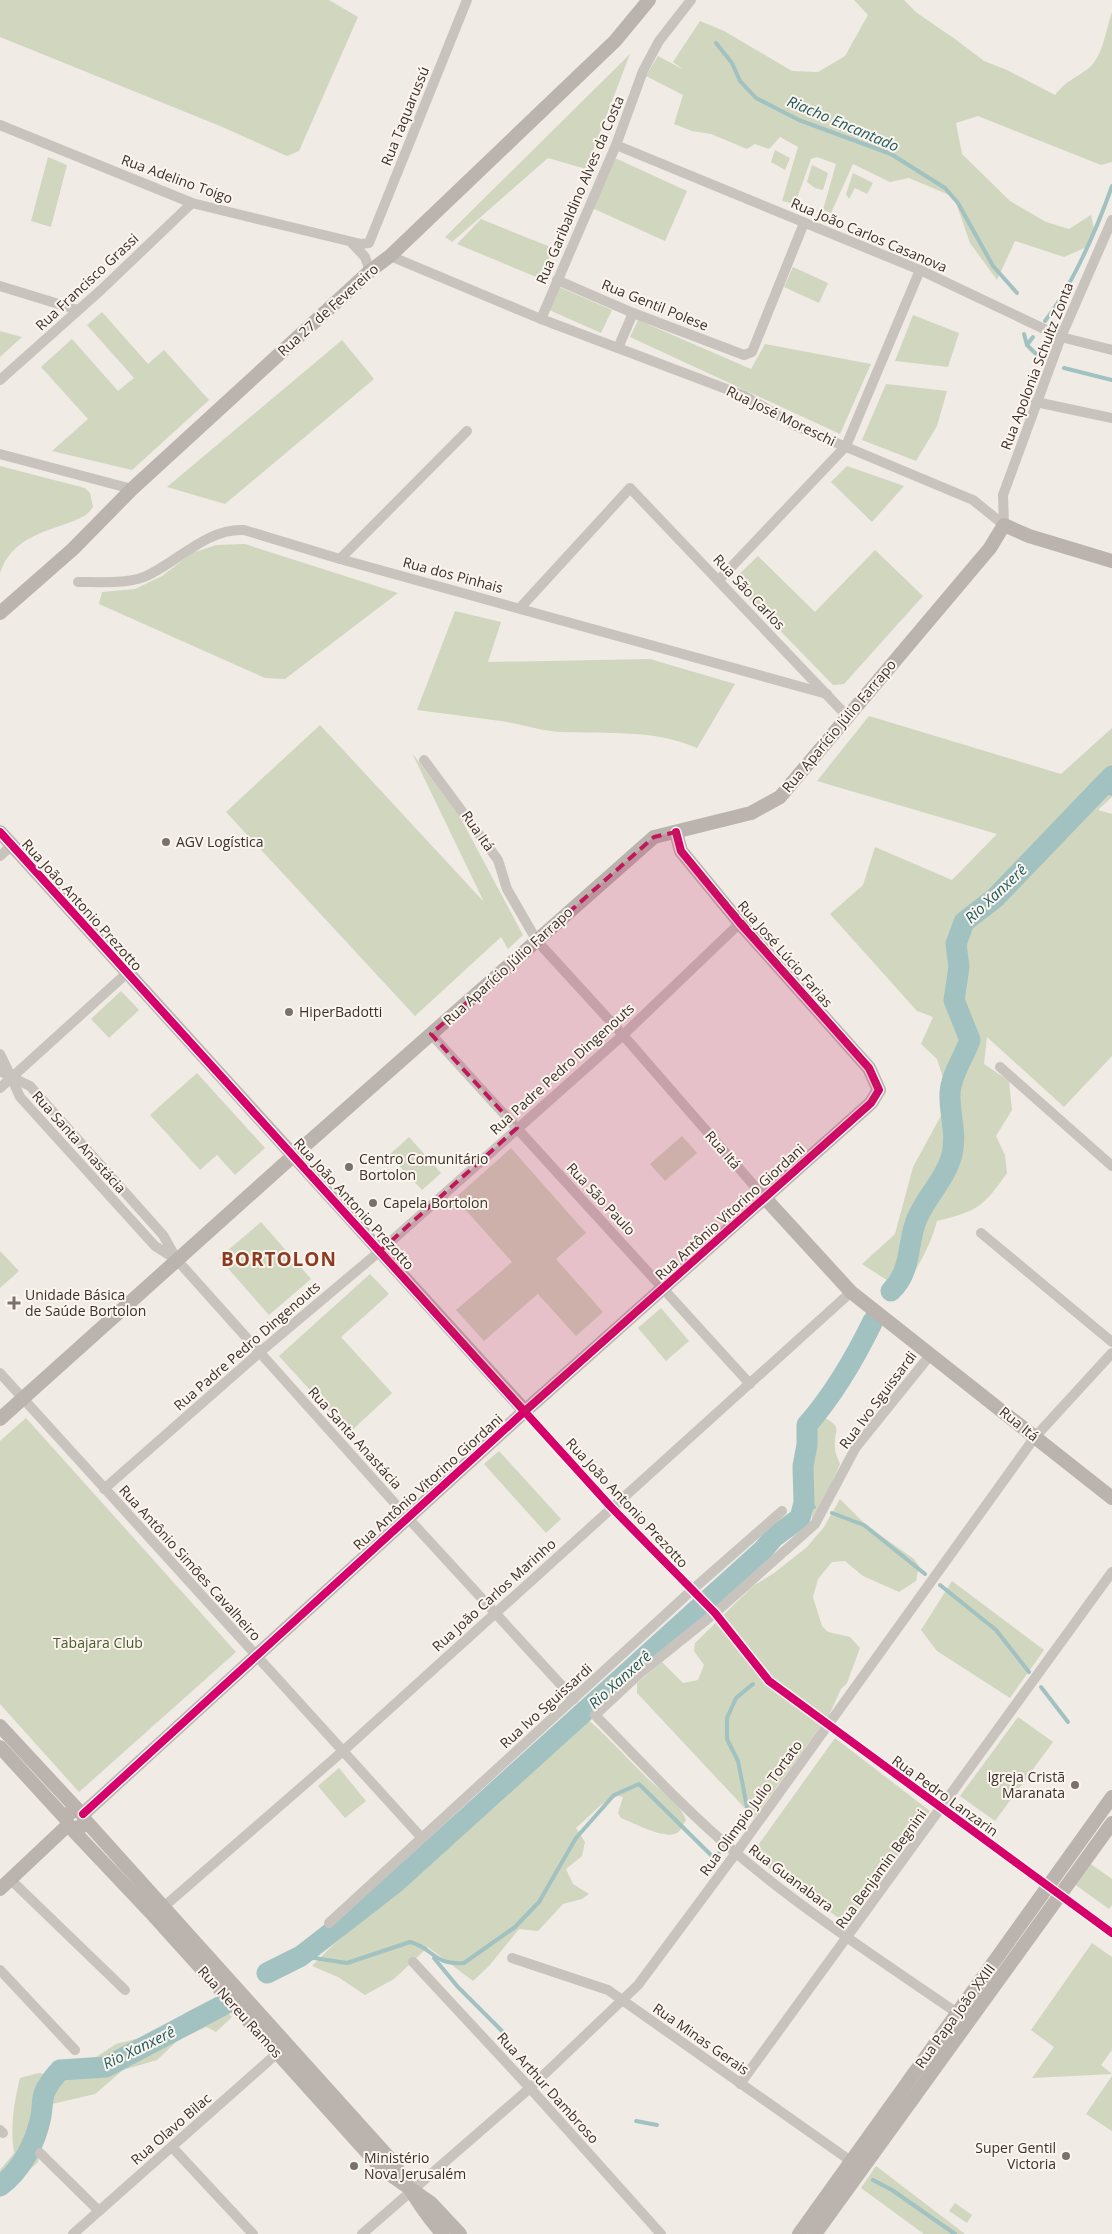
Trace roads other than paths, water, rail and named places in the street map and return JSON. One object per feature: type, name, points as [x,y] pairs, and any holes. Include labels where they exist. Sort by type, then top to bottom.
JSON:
[{"type":"street","name":"Rua Taquarussú","points":[[369,243],[467,0]]},
{"type":"street","name":"Rua 27 de Fevereiro","points":[[0,613],[73,549],[132,489],[370,271],[390,256],[615,41],[649,0]]},
{"type":"street","name":"Rua Garibaldino Alves da Costa","points":[[540,319],[616,145],[643,71],[659,41],[691,0]]},
{"type":"street","name":"Rua Adelino Toigo","points":[[0,125],[192,203],[350,242],[369,243]]},
{"type":"street","name":"Rua João Carlos Casanova","points":[[616,145],[920,270],[1061,336],[1112,350]]},
{"type":"street","name":"Rua Francisco Grassi","points":[[0,380],[192,203]]},
{"type":"street","name":"Rua Apolonia Schultz Zonta","points":[[1004,525],[1003,495],[1061,336],[1112,220]]},
{"type":"street","name":"Rua Gentil Polese","points":[[557,280],[633,313],[744,355],[752,352],[804,223]]},
{"type":"street","points":[[350,242],[366,257],[370,271]]},
{"type":"street","name":"Rua José Moreschi","points":[[390,256],[540,319],[745,396],[796,426],[972,500],[1004,525],[1028,536],[1112,560]]},
{"type":"street","points":[[719,580],[846,446],[920,270]]},
{"type":"street","points":[[0,286],[78,310]]},
{"type":"street","points":[[618,348],[633,313]]},
{"type":"street","points":[[1036,402],[1112,418]]},
{"type":"street","points":[[340,559],[467,431]]},
{"type":"street","points":[[0,454],[132,489]]},
{"type":"street","name":"Rua São Carlos","points":[[520,608],[630,488],[847,716]]},
{"type":"street","name":"Rua Aparício Júlio Farrapo","points":[[0,1419],[293,1156],[654,837],[751,813],[780,797],[990,548],[1004,525]]},
{"type":"street","name":"Rua dos Pinhais","points":[[78,582],[121,581],[142,577],[202,542],[233,529],[244,530],[340,559],[826,694]]},
{"type":"street","points":[[1112,560],[1112,567]]},
{"type":"street","name":"Rua Itá","points":[[424,760],[498,860],[507,889],[537,941],[623,1035],[764,1197],[851,1292],[1112,1498]]},
{"type":"street","name":"Rua João Antonio Prezotto","points":[[0,832],[611,1507],[715,1613]]},
{"type":"street","name":"Rua José Lúcio Farias","points":[[676,832],[680,851],[740,923],[869,1068],[880,1090]]},
{"type":"street","points":[[0,856],[12,845]]},
{"type":"street","name":"Rua Padre Pedro Dingenouts","points":[[104,1489],[260,1352],[380,1251],[623,1035],[740,923]]},
{"type":"street","points":[[0,1088],[127,973]]},
{"type":"street","name":"Rua São Paulo","points":[[431,1034],[665,1288],[750,1384]]},
{"type":"street","name":"Rua Santa Anastácia","points":[[0,1054],[20,1097],[155,1246],[177,1260]]},
{"type":"street","points":[[1000,1068],[1112,1166]]},
{"type":"street","name":"Rua Santa Anastácia","points":[[0,1071],[30,1086],[163,1235],[177,1260],[408,1518],[574,1699]]},
{"type":"street","name":"Rua Antônio Vitorino Giordani","points":[[69,1824],[81,1827],[82,1814],[525,1411],[871,1103],[880,1090]]},
{"type":"street","points":[[53,1133],[63,1124]]},
{"type":"street","points":[[89,1174],[100,1165]]},
{"type":"street","points":[[124,1212],[134,1203]]},
{"type":"street","points":[[981,1233],[1112,1342]]},
{"type":"street","name":"Rua João Carlos Marinho","points":[[159,1912],[343,1751],[851,1292]]},
{"type":"street","name":"Rua Olimpio Julio Tortato","points":[[362,2234],[530,2088],[638,1986],[828,1726],[1035,1436],[1112,1353]]},
{"type":"street","name":"Rua Ivo Sguissardi","points":[[594,1715],[639,1674],[715,1613],[815,1524],[856,1447],[931,1354]]},
{"type":"street","name":"Rua Antônio Simões Cavalheiro","points":[[0,1373],[421,1837]]},
{"type":"street","name":"Rua Ivo Sguissardi","points":[[329,1923],[574,1699],[695,1593],[782,1511]]},
{"type":"street","name":"Rua Benjamin Begnini","points":[[740,2084],[942,1809],[1112,1572]]},
{"type":"street","name":"Rua Pedro Lanzarin","points":[[715,1613],[769,1681],[942,1809],[1055,1889],[1112,1933]]},
{"type":"street","name":"Rua Guanabara","points":[[594,1715],[695,1817],[736,1853],[848,1938],[962,2017]]},
{"type":"street","name":"Rua Nereu Ramos","points":[[0,1726],[82,1814],[113,1862]]},
{"type":"street","name":"Rua Nereu Ramos","points":[[0,1747],[69,1824],[113,1862],[159,1912],[356,2130],[382,2169],[431,2203],[460,2234]]},
{"type":"street","points":[[20,1769],[32,1760]]},
{"type":"street","name":"Rua Papa João XXIII","points":[[799,2234],[820,2216],[1055,1889],[1112,1797]]},
{"type":"street","points":[[1100,1814],[1112,1823]]},
{"type":"street","name":"Rua Papa João XXIII","points":[[1055,1889],[1112,1823]]},
{"type":"street","points":[[0,1889],[69,1824]]},
{"type":"street","points":[[11,1880],[125,1990]]},
{"type":"street","name":"Rua Minas Gerais","points":[[512,1958],[608,1990],[856,2165]]},
{"type":"street","name":"Rua Arthur Dambroso","points":[[413,1962],[530,2088],[661,2234]]},
{"type":"street","points":[[0,1970],[75,2050]]},
{"type":"street","name":"Rua Olavo Bilac","points":[[73,2234],[282,2049]]},
{"type":"street","points":[[172,2147],[253,2234]]},
{"type":"street","points":[[40,2153],[99,2211]]},
{"type":"street","name":"Rua Nereu Ramos","points":[[412,2190],[424,2213],[443,2234]]},
{"type":"street","name":"Rua Papa João XXIII","points":[[815,2234],[820,2216]]},
{"type":"waterway","name":"Riacho Encantado","points":[[716,43],[732,63],[740,81],[756,98],[799,120],[891,154],[945,188],[958,203],[993,266],[1017,293]]},
{"type":"waterway","points":[[1045,321],[1065,291],[1083,256],[1112,186]]},
{"type":"waterway","name":"Riacho Encantado","points":[[1024,334],[1027,345],[1038,356]]},
{"type":"waterway","name":"Riacho Encantado","points":[[1027,345],[1033,337]]},
{"type":"waterway","name":"Riacho Encantado","points":[[1064,368],[1112,380]]},
{"type":"waterway","name":"Rio Xanxerê","points":[[891,1291],[902,1276],[905,1268],[912,1233],[918,1215],[945,1173],[952,1154],[954,1138],[950,1101],[951,1086],[970,1040],[954,1000],[959,967],[956,944],[964,922],[995,898],[1112,776]]},
{"type":"waterway","points":[[1100,788],[1112,794]]},
{"type":"waterway","name":"Rio Xanxerê","points":[[267,1973],[301,1956],[395,1883],[763,1550],[774,1537],[800,1518],[804,1503],[803,1466],[807,1445],[807,1425],[843,1375],[873,1321]]},
{"type":"waterway","points":[[804,1503],[814,1507]]},
{"type":"waterway","points":[[832,1513],[864,1525],[925,1574]]},
{"type":"waterway","points":[[940,1585],[996,1630],[1029,1672]]},
{"type":"waterway","points":[[731,1836],[748,1812],[738,1761],[727,1739],[727,1718],[736,1698],[753,1684]]},
{"type":"waterway","points":[[1041,1687],[1068,1722]]},
{"type":"waterway","points":[[301,1956],[347,1963],[410,1942],[424,1948],[439,1959],[453,1963],[464,1963],[515,1927],[539,1902],[576,1838],[614,1795],[639,1784],[715,1859],[720,1851]]},
{"type":"waterway","points":[[434,1958],[457,1986],[502,2031]]},
{"type":"waterway","name":"Rio Xanxerê","points":[[0,2186],[15,2172],[27,2155],[39,2126],[44,2093],[60,2070],[106,2067],[227,2003]]},
{"type":"waterway","points":[[636,2121],[657,2125]]},
{"type":"waterway","points":[[873,2180],[892,2190],[955,2234]]},
{"type":"place","name":"AGV Logística","points":[[166,842]]},
{"type":"place","name":"HiperBadotti","points":[[289,1012]]},
{"type":"place","name":"Centro Comunitário Bortolon","points":[[349,1167]]},
{"type":"place","name":"Capela Bortolon","points":[[373,1203]]},
{"type":"place","name":"Unidade Básica de Saúde Bortolon","points":[[14,1303]]},
{"type":"place","name":"Igreja Cristã Maranata","points":[[1075,1785]]},
{"type":"place","name":"Super Gentil Victoria","points":[[1066,2156]]},
{"type":"place","name":"Ministério Nova Jerusalém","points":[[354,2166]]},
{"type":"district","name":"BORTOLON","points":[[279,1259]]},
{"type":"park label","name":"Tabajara Club","points":[[98,1643]]}]
